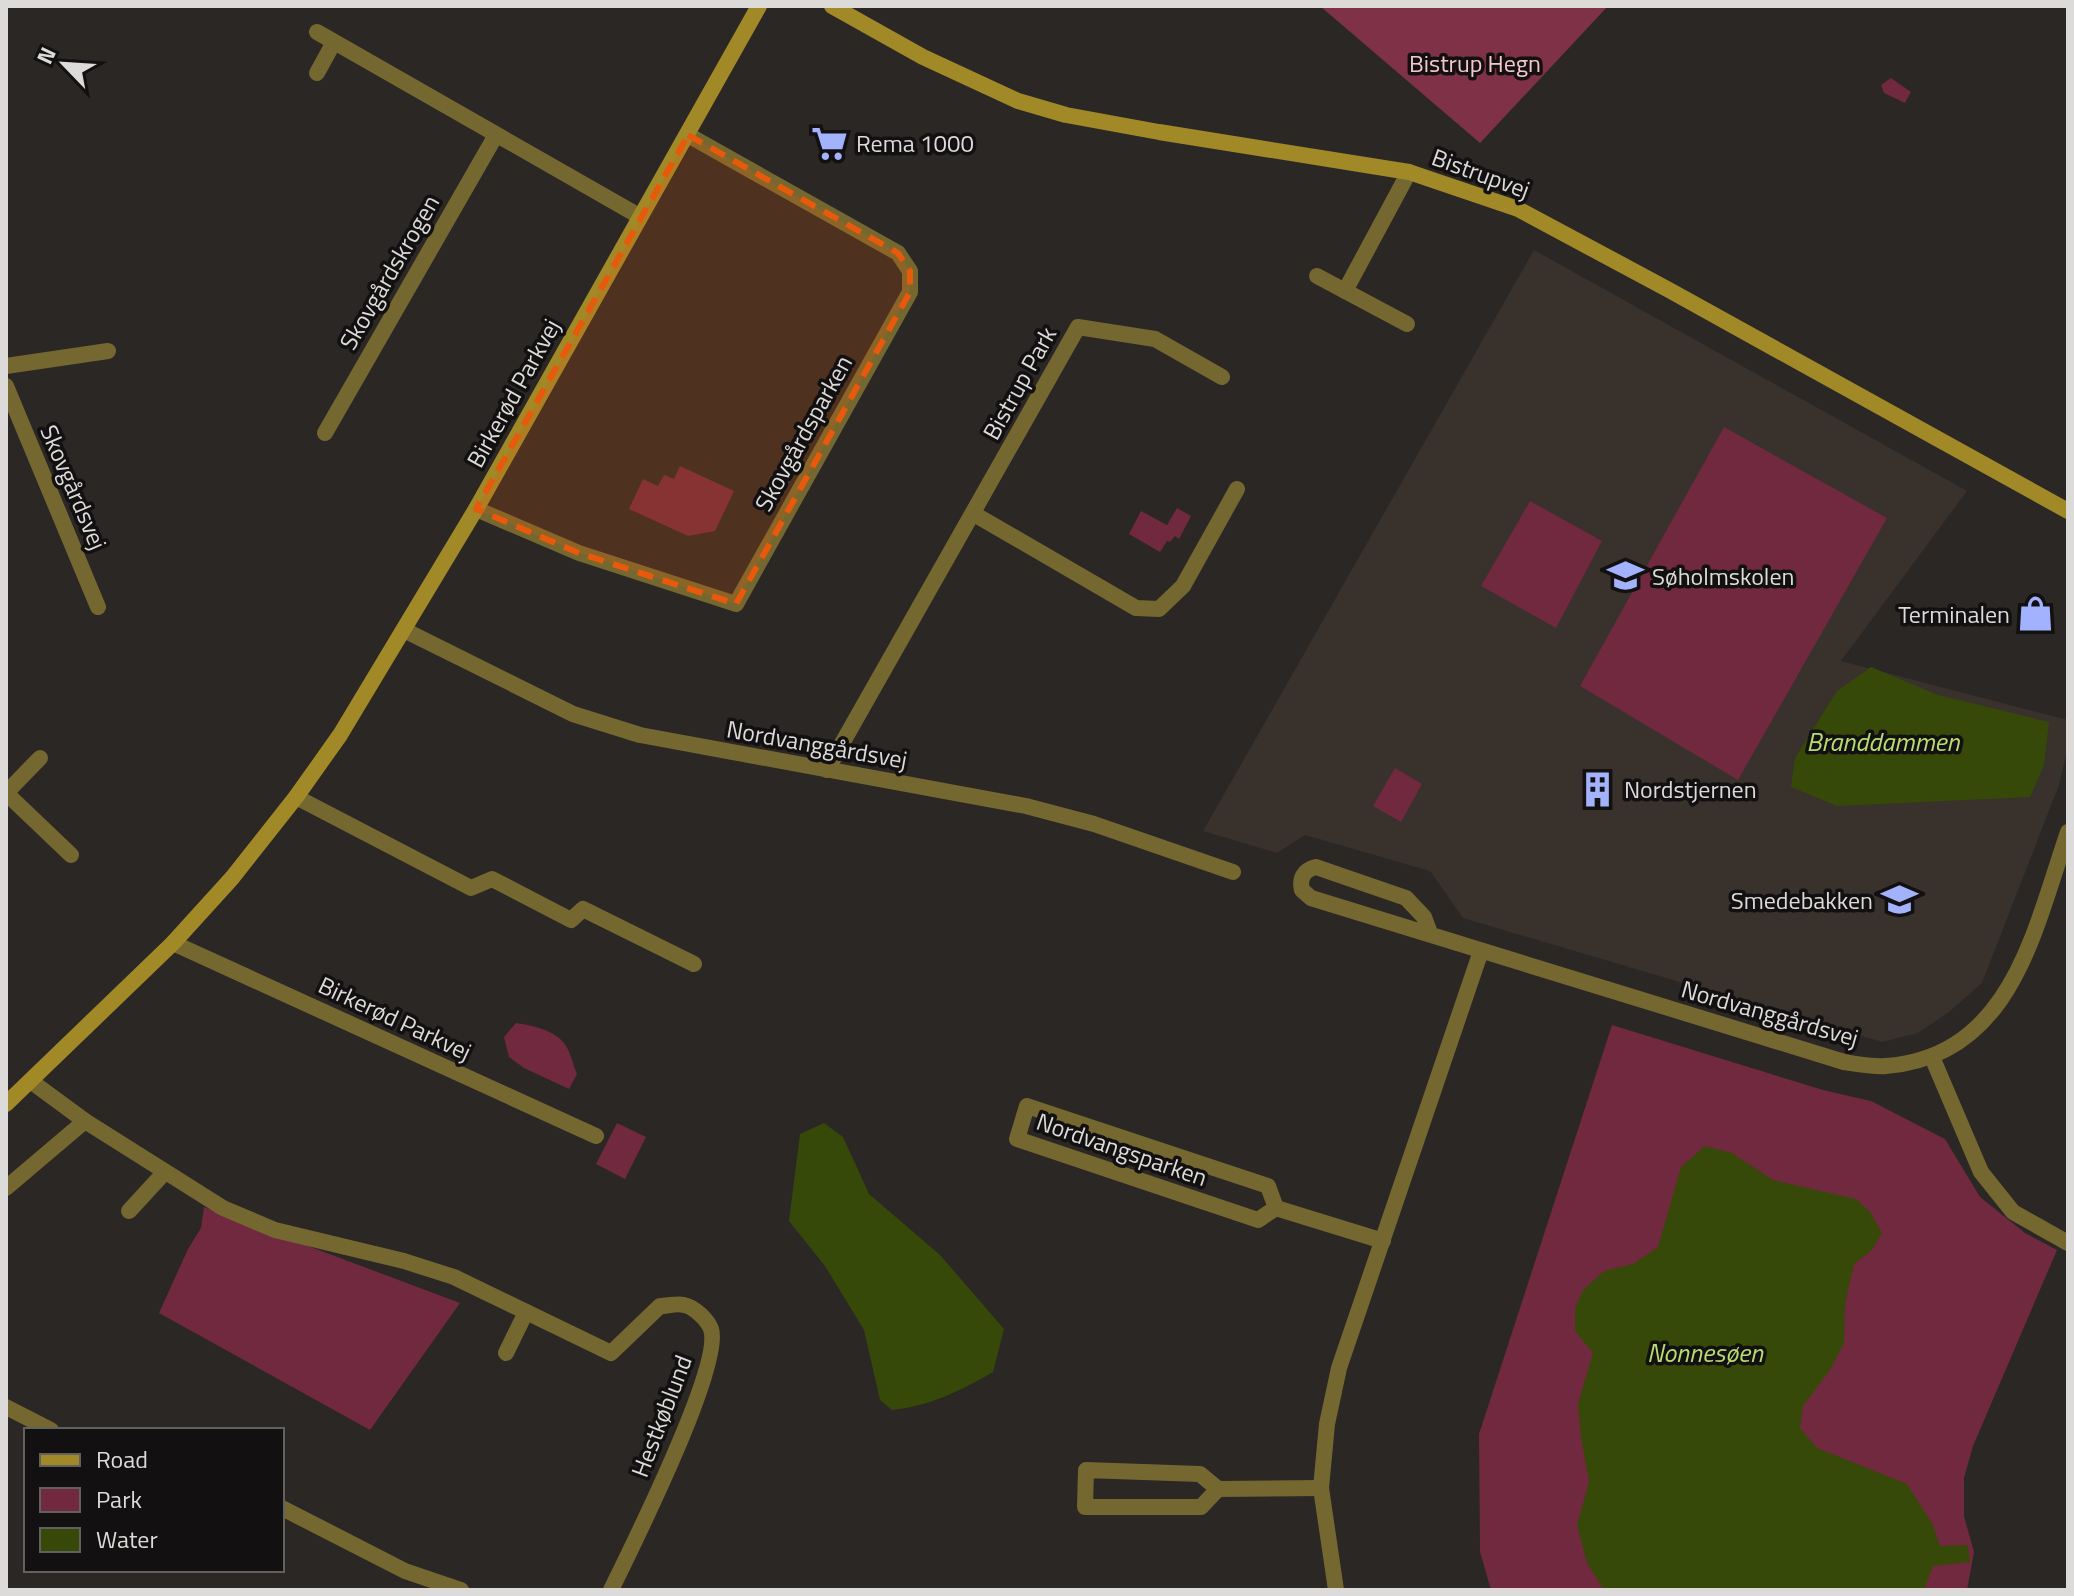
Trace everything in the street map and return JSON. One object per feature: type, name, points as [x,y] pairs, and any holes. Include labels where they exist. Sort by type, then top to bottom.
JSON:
[{"type":"street","name":"Birkerød Parkvej","points":[[6,1104],[173,943],[232,878],[296,797],[344,728],[476,509],[759,6]]},
{"type":"street","name":"Bistrupvej","points":[[832,6],[994,92],[1066,115],[1409,172],[1518,209],[2068,511]]},
{"type":"street","points":[[317,32],[639,216]]},
{"type":"street","points":[[317,73],[334,42]]},
{"type":"street","name":"Skovgårdskrogen","points":[[325,433],[496,135]]},
{"type":"street","name":"Skovgårdsparken","points":[[476,509],[579,553],[736,604],[910,292],[910,271],[898,253],[688,135]]},
{"type":"street","points":[[1345,291],[1409,172]]},
{"type":"street","points":[[1317,276],[1407,324]]},
{"type":"street","name":"Bistrup Park","points":[[827,770],[1078,327],[1155,339],[1222,377]]},
{"type":"street","points":[[6,366],[108,351]]},
{"type":"street","name":"Skovgårdsvej","points":[[6,386],[98,607]]},
{"type":"street","points":[[974,514],[1136,608],[1159,609],[1183,586],[1237,489]]},
{"type":"street","name":"Nordvanggårdsvej","points":[[404,630],[573,714],[640,735],[1026,806],[1094,824],[1233,872]]},
{"type":"street","points":[[40,758],[6,793],[71,855]]},
{"type":"street","points":[[296,797],[471,888],[492,879],[571,920],[583,909],[694,964]]},
{"type":"street","name":"Nordvanggårdsvej","points":[[1430,933],[1424,917],[1406,898],[1316,867],[1302,877],[1302,890],[1311,898],[1844,1062],[1885,1066],[1932,1057],[1988,1017],[2003,999],[2034,933],[2068,832]]},
{"type":"street","name":"Birkerød Parkvej","points":[[173,943],[596,1136]]},
{"type":"street","points":[[1336,1590],[1321,1488],[1327,1424],[1339,1368],[1481,951]]},
{"type":"street","points":[[1932,1057],[1981,1172],[2013,1212],[2068,1243]]},
{"type":"street","name":"Hestkøblund","points":[[32,1082],[85,1121],[223,1208],[275,1230],[442,1273],[611,1353],[660,1306],[684,1305],[702,1315],[712,1330],[710,1355],[699,1395],[642,1528],[611,1590]]},
{"type":"street","name":"Nordvangsparken","points":[[1027,1106],[1268,1186],[1276,1208],[1258,1220],[1017,1139],[1027,1106]]},
{"type":"street","points":[[6,1188],[85,1121]]},
{"type":"street","points":[[129,1211],[164,1173]]},
{"type":"street","name":"Nordvangsparken","points":[[1276,1208],[1383,1241]]},
{"type":"street","points":[[506,1353],[526,1312]]},
{"type":"street","points":[[6,1407],[47,1428]]},
{"type":"street","points":[[1218,1489],[1201,1507],[1085,1507],[1086,1470],[1200,1474],[1218,1489],[1321,1488]]},
{"type":"street","points":[[284,1509],[405,1571],[461,1590]]},
{"type":"highlighted area","points":[[688,135],[898,253],[910,271],[910,292],[736,604],[579,553],[476,509]]},
{"type":"shaded area","name":"Søholmskolen","points":[[1534,250],[1967,491],[1841,661],[2068,720],[2068,747],[2059,785],[1982,983],[1949,1012],[1918,1033],[1882,1042],[1463,918],[1430,871],[1305,835],[1277,853],[1203,831]]},
{"type":"green space","name":"Bistrup Hegn","points":[[1320,6],[1608,6],[1480,143]]},
{"type":"green space","points":[[1891,78],[1911,92],[1905,103],[1884,93],[1881,85]]},
{"type":"green space","points":[[1724,427],[1887,518],[1738,780],[1580,686]]},
{"type":"green space","points":[[680,466],[734,491],[715,531],[688,536],[629,509],[643,479],[658,486],[664,475],[674,479]]},
{"type":"green space","points":[[1530,501],[1602,541],[1556,628],[1481,586]]},
{"type":"green space","points":[[1177,508],[1191,516],[1179,539],[1175,536],[1170,542],[1167,541],[1160,552],[1129,534],[1141,511],[1167,525]]},
{"type":"green space","points":[[1395,768],[1422,784],[1401,822],[1373,806]]},
{"type":"green space","points":[[516,1023],[548,1031],[560,1038],[577,1074],[569,1089],[524,1068],[509,1057],[504,1037]]},
{"type":"green space","points":[[1612,1025],[1823,1090],[1871,1101],[1945,1139],[1980,1197],[2025,1233],[2057,1250],[1973,1446],[1964,1478],[1964,1516],[1974,1552],[1967,1590],[1491,1590],[1480,1552],[1479,1434]]},
{"type":"green space","points":[[617,1123],[646,1137],[625,1179],[596,1164]]},
{"type":"green space","points":[[204,1207],[460,1303],[370,1430],[159,1313],[201,1228]]},
{"type":"water","name":"Branddammen","points":[[1871,667],[1938,695],[2049,722],[2044,765],[2030,797],[1837,806],[1791,787],[1795,758],[1837,691]]},
{"type":"water","points":[[824,1123],[843,1137],[869,1194],[940,1255],[1004,1329],[993,1372],[957,1391],[919,1405],[892,1410],[880,1400],[864,1330],[825,1266],[789,1221],[800,1134]]},
{"type":"water","name":"Nonnesøen","points":[[1705,1146],[1732,1153],[1773,1180],[1856,1199],[1870,1212],[1882,1233],[1872,1250],[1854,1264],[1845,1304],[1844,1343],[1830,1370],[1803,1406],[1800,1428],[1817,1448],[1907,1484],[1933,1525],[1940,1546],[1968,1545],[1970,1562],[1933,1566],[1924,1590],[1604,1590],[1587,1563],[1577,1525],[1589,1482],[1578,1404],[1593,1353],[1575,1331],[1575,1308],[1583,1290],[1604,1271],[1633,1264],[1658,1247],[1681,1167]]},
{"type":"place","name":"Rema 1000","points":[[830,143]]},
{"type":"place","name":"Søholmskolen","points":[[1626,576]]},
{"type":"place","name":"Terminalen","points":[[2036,614]]},
{"type":"place","name":"Nordstjernen","points":[[1598,789]]},
{"type":"place","name":"Smedebakken","points":[[1899,900]]}]
